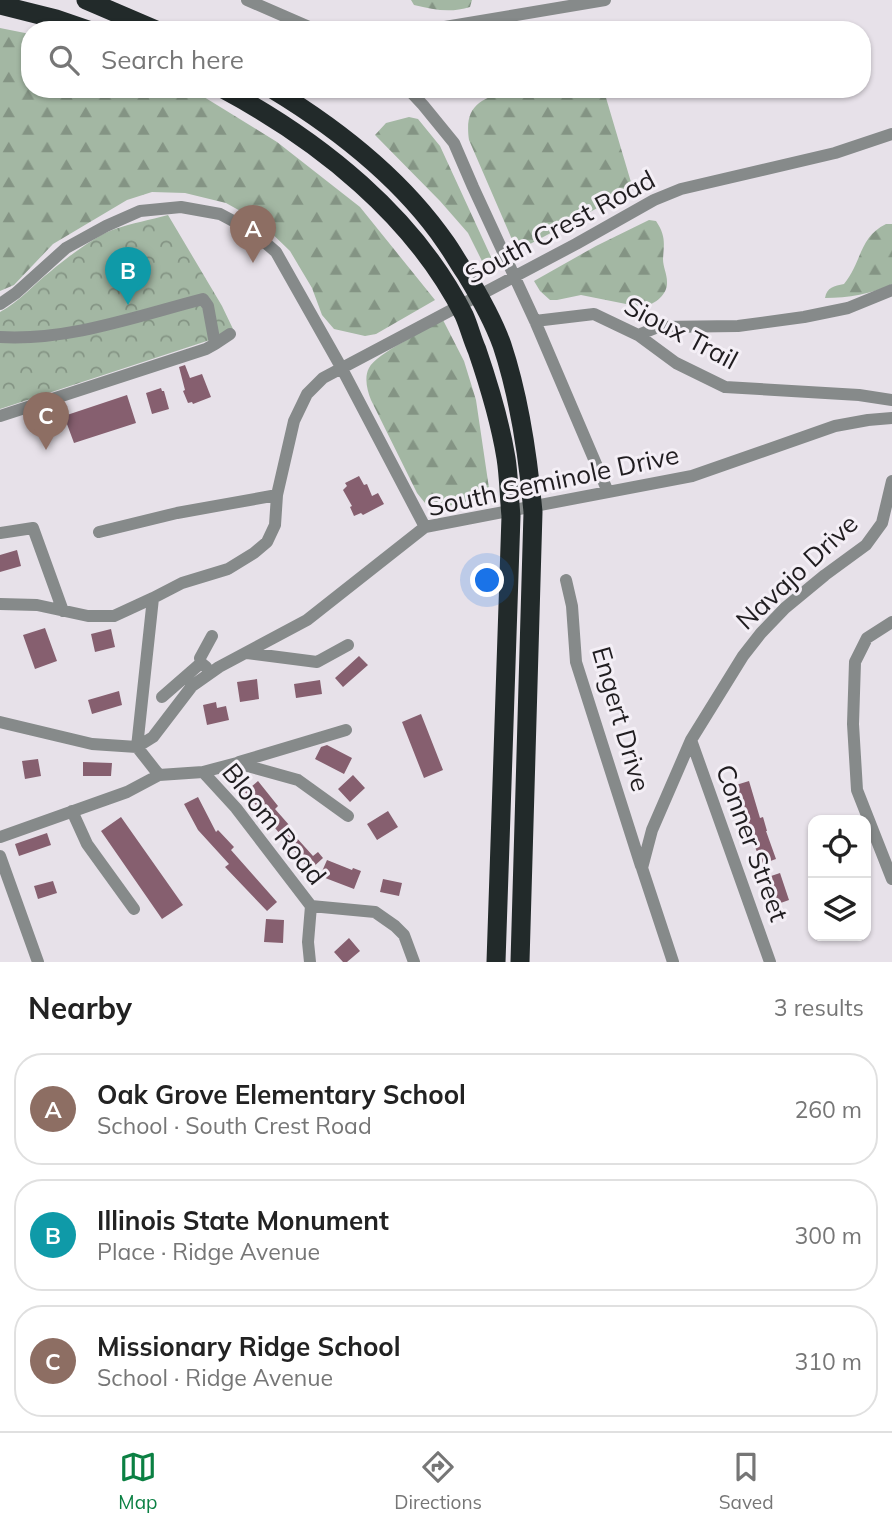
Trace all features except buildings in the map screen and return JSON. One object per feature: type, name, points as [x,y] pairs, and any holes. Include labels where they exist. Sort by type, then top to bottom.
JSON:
[{"type":"highway","points":[[86,0],[135,21]]},
{"type":"highway","points":[[0,5],[62,21]]},
{"type":"highway","points":[[238,98],[295,132],[339,166],[375,199],[429,258],[464,316],[489,383],[506,458],[511,516],[496,962]]},
{"type":"highway","points":[[286,98],[332,129],[381,170],[446,243],[482,300],[501,343],[513,384],[528,460],[533,512],[520,962]]},
{"type":"street","points":[[247,0],[296,21]]},
{"type":"street","points":[[481,21],[605,0]]},
{"type":"street","points":[[416,98],[454,143],[535,321],[608,492]]},
{"type":"street","name":"South Crest Road","points":[[0,604],[37,605],[88,616],[114,616],[182,583],[228,569],[267,542],[275,525],[277,495],[294,421],[307,394],[323,378],[654,200],[681,189],[835,153],[892,134]]},
{"type":"street","points":[[0,304],[66,248],[140,211],[181,207],[220,214],[252,232],[276,252],[425,527]]},
{"type":"street","points":[[638,335],[658,327],[738,326],[804,317],[848,308],[892,290]]},
{"type":"street","points":[[0,337],[49,336],[105,325],[202,299],[208,306],[215,344]]},
{"type":"street","name":"Sioux Trail","points":[[535,321],[594,314],[638,335],[676,363],[725,387],[859,395],[892,400]]},
{"type":"street","points":[[0,416],[206,349],[230,334]]},
{"type":"street","name":"South Seminole Drive","points":[[137,747],[153,737],[192,686],[212,671],[307,620],[425,527],[692,476],[835,426],[892,418]]},
{"type":"street","name":"Navajo Drive","points":[[642,868],[652,830],[691,740],[743,656],[785,608],[866,545],[882,523],[892,481]]},
{"type":"street","points":[[99,532],[177,513],[277,495]]},
{"type":"street","points":[[0,533],[33,528],[63,611]]},
{"type":"street","name":"Engert Drive","points":[[566,580],[572,606],[576,662],[642,868]]},
{"type":"street","points":[[0,837],[127,792],[159,775],[137,747],[153,598]]},
{"type":"street","points":[[892,622],[867,638],[855,663],[853,724],[857,789],[892,879]]},
{"type":"street","points":[[212,636],[200,658],[201,663],[212,671]]},
{"type":"street","points":[[247,653],[317,662],[348,645]]},
{"type":"street","points":[[162,698],[201,663]]},
{"type":"street","points":[[0,722],[92,744],[137,747]]},
{"type":"street","points":[[203,772],[346,730]]},
{"type":"street","name":"Conner Street","points":[[691,740],[770,962]]},
{"type":"street","points":[[237,763],[298,779],[348,816]]},
{"type":"street","name":"Bloom Road","points":[[159,775],[203,772],[236,808],[311,906]]},
{"type":"street","points":[[72,811],[87,844],[134,909]]},
{"type":"street","points":[[0,856],[38,962]]},
{"type":"street","points":[[642,868],[673,962]]},
{"type":"street","points":[[310,962],[308,942],[311,906],[375,912],[404,935],[414,962]]},
{"type":"green space","points":[[411,0],[472,0],[470,7],[449,10],[414,5]]},
{"type":"green space","points":[[0,28],[21,32],[21,98],[206,98],[277,142],[360,207],[435,300],[376,334],[365,336],[334,329],[322,315],[312,288],[290,251],[260,222],[226,203],[185,193],[152,192],[127,200],[53,244],[14,285],[0,291]]},
{"type":"green space","points":[[488,98],[606,98],[633,189],[517,251],[469,140],[469,119],[472,111]]},
{"type":"green space","points":[[409,117],[418,119],[440,146],[492,259],[484,265],[468,233],[375,135],[386,123]]},
{"type":"green space","points":[[168,215],[233,329],[216,338],[0,409],[0,312],[82,247],[100,236],[121,227]]},
{"type":"green space","points":[[649,220],[656,221],[663,235],[663,262],[667,282],[667,287],[659,299],[650,304],[641,307],[581,295],[550,300],[534,281],[596,246]]},
{"type":"green space","points":[[892,224],[892,284],[860,295],[825,298],[829,289],[844,284],[866,243],[877,229]]},
{"type":"green space","points":[[443,320],[464,361],[476,400],[490,495],[441,508],[429,508],[417,493],[371,400],[367,375],[369,368],[382,356]]},
{"type":"place","name":"Oak Grove Elementary School","points":[[253,263]]},
{"type":"place","name":"Illinois State Monument","points":[[128,305]]},
{"type":"place","name":"Missionary Ridge School","points":[[46,450]]}]
